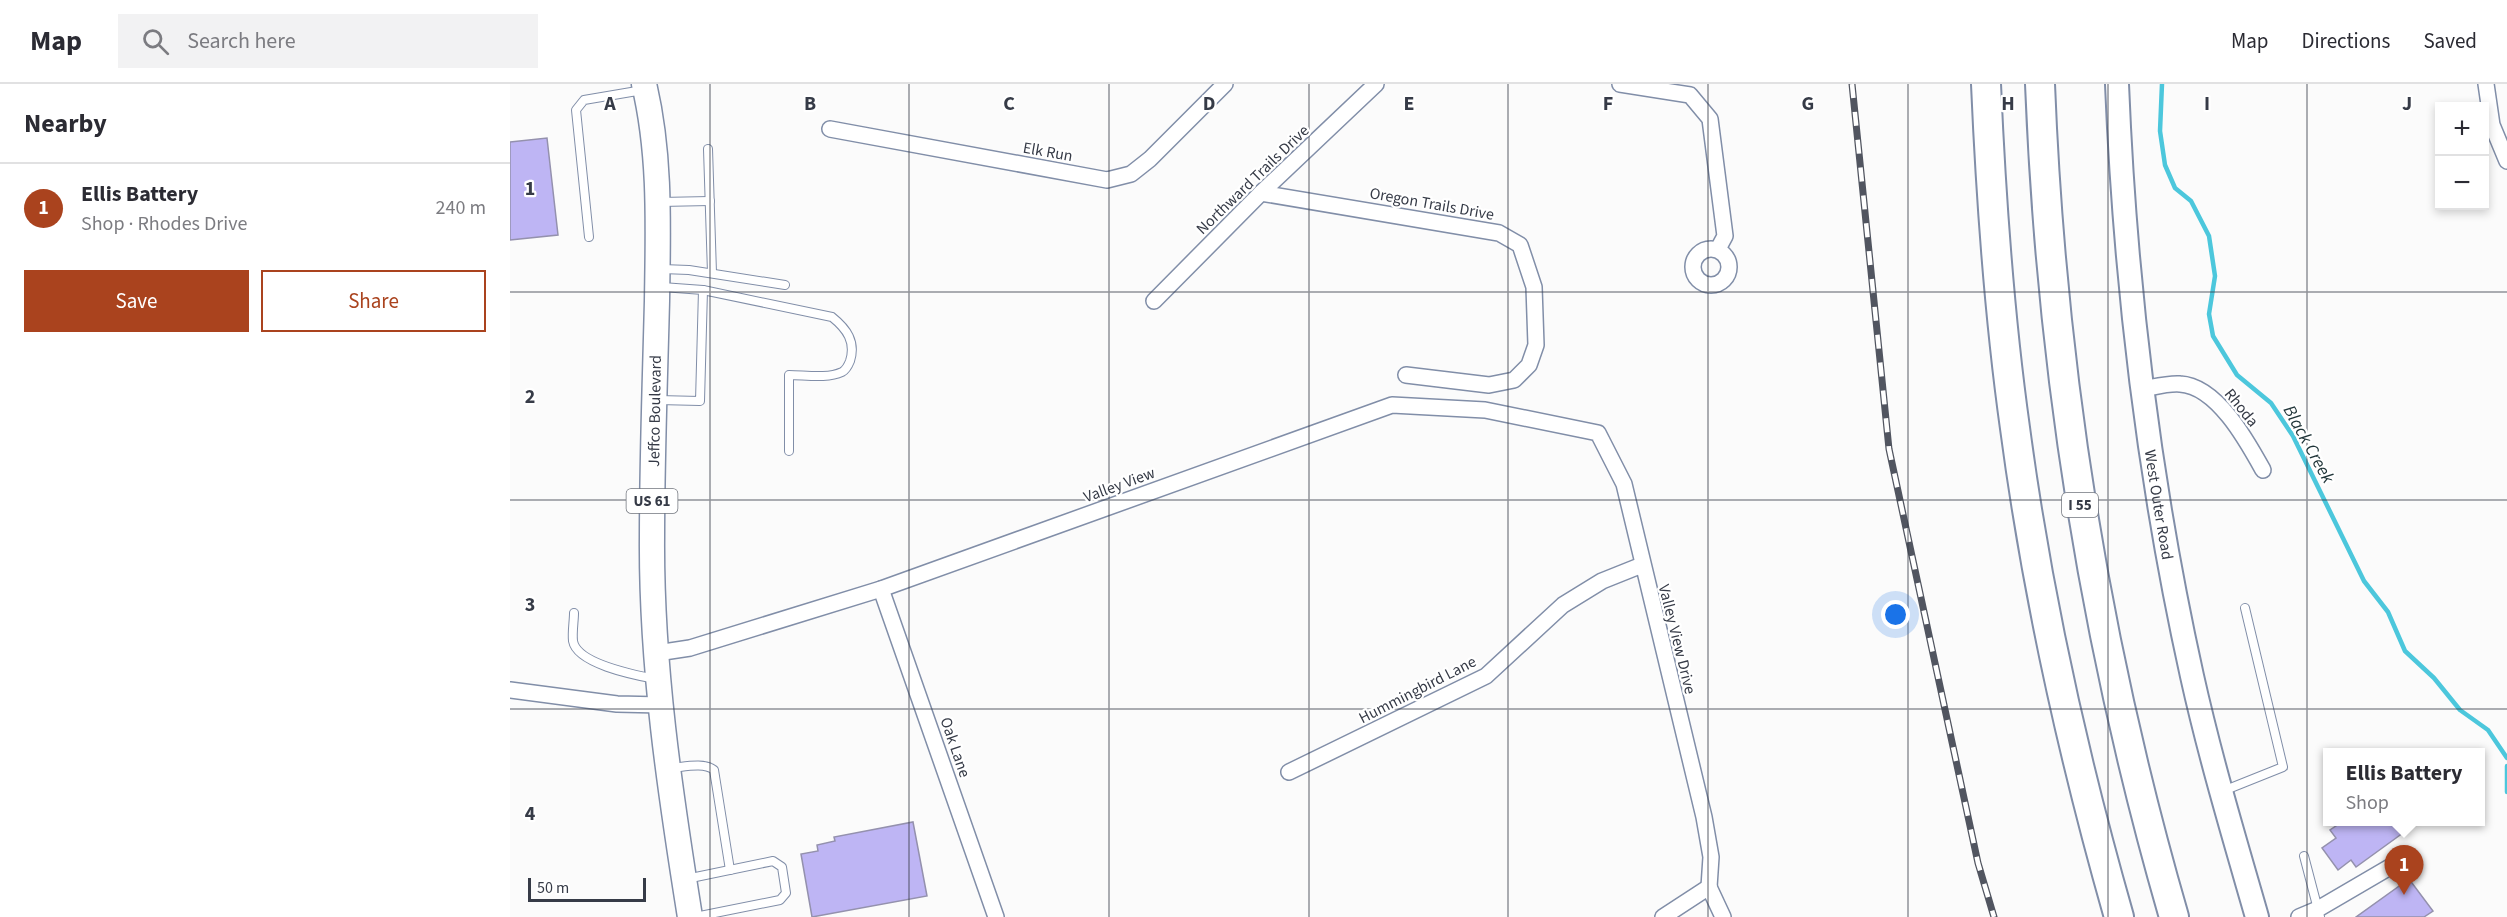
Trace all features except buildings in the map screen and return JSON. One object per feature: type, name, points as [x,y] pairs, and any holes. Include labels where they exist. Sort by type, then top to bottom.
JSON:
[{"type":"highway","points":[[1986,84],[2001,310],[2027,515],[2072,737],[2119,917]]},
{"type":"highway","name":"I 55","points":[[2040,84],[2043,164],[2057,335],[2080,505],[2112,675],[2132,763],[2174,917]]},
{"type":"main road","name":"Jeffco Boulevard","points":[[648,86],[658,202],[652,541],[657,653],[668,768],[684,879],[692,917]]},
{"type":"street","name":"Elk Run","points":[[830,129],[1107,180],[1131,174],[1150,159],[1225,84]]},
{"type":"street","name":"Northward Trails Drive","points":[[1154,301],[1261,193],[1376,84]]},
{"type":"street","points":[[1620,84],[1690,95],[1710,119],[1725,236],[1718,249]]},
{"type":"street","name":"West Outer Road","points":[[2117,84],[2127,252],[2154,475],[2192,678],[2257,917]]},
{"type":"street","points":[[2486,84],[2492,125],[2507,161]]},
{"type":"street","name":"Oregon Trails Drive","points":[[1261,193],[1499,233],[1520,245],[1534,287],[1536,345],[1529,365],[1514,381],[1489,385],[1406,375]]},
{"type":"street","name":"Rhoda","points":[[2143,388],[2182,384],[2211,396],[2242,432],[2263,470]]},
{"type":"street","name":"Valley View","points":[[657,653],[690,648],[881,589],[1392,405],[1485,410],[1598,433]]},
{"type":"street","name":"Valley View Drive","points":[[1598,433],[1624,484],[1704,817],[1711,857],[1709,887]]},
{"type":"street","name":"Hummingbird Lane","points":[[1289,772],[1486,676],[1563,605],[1602,581],[1642,565]]},
{"type":"street","name":"Oak Lane","points":[[881,589],[996,917]]},
{"type":"street","points":[[510,690],[617,704],[661,705]]},
{"type":"street","points":[[2300,917],[2319,913],[2408,857]]},
{"type":"street","points":[[1664,917],[1709,887],[1723,917]]},
{"type":"lane","points":[[589,237],[576,110],[584,100],[648,86]]},
{"type":"lane","points":[[708,149],[711,273]]},
{"type":"lane","points":[[658,202],[710,201]]},
{"type":"lane","points":[[657,278],[711,273],[785,285]]},
{"type":"lane","points":[[657,278],[832,317],[849,334],[853,352],[848,366],[843,371],[832,375],[789,375],[789,451]]},
{"type":"lane","points":[[654,399],[700,401],[703,290]]},
{"type":"lane","points":[[2222,792],[2283,767],[2245,608]]},
{"type":"lane","points":[[574,613],[573,642],[578,650],[588,658],[626,674],[659,679]]},
{"type":"lane","points":[[668,768],[702,766],[711,767],[714,770],[730,870]]},
{"type":"lane","points":[[2304,856],[2319,913]]},
{"type":"lane","points":[[684,879],[773,861],[782,867],[786,893],[780,900],[692,917]]},
{"type":"waterway","name":"Black Creek","points":[[2162,84],[2160,131],[2165,165],[2175,188],[2191,201],[2209,236],[2215,276],[2209,314],[2213,336],[2237,375],[2271,403],[2293,436],[2364,581],[2388,612],[2405,651],[2434,678],[2460,710],[2488,730],[2507,758]]},
{"type":"waterway","name":"Black Creek","points":[[2507,766],[2507,792]]},
{"type":"railway","points":[[1852,84],[1889,449],[1978,863],[1994,917]]},
{"type":"place","name":"Ellis Battery","points":[[2404,895]]}]
